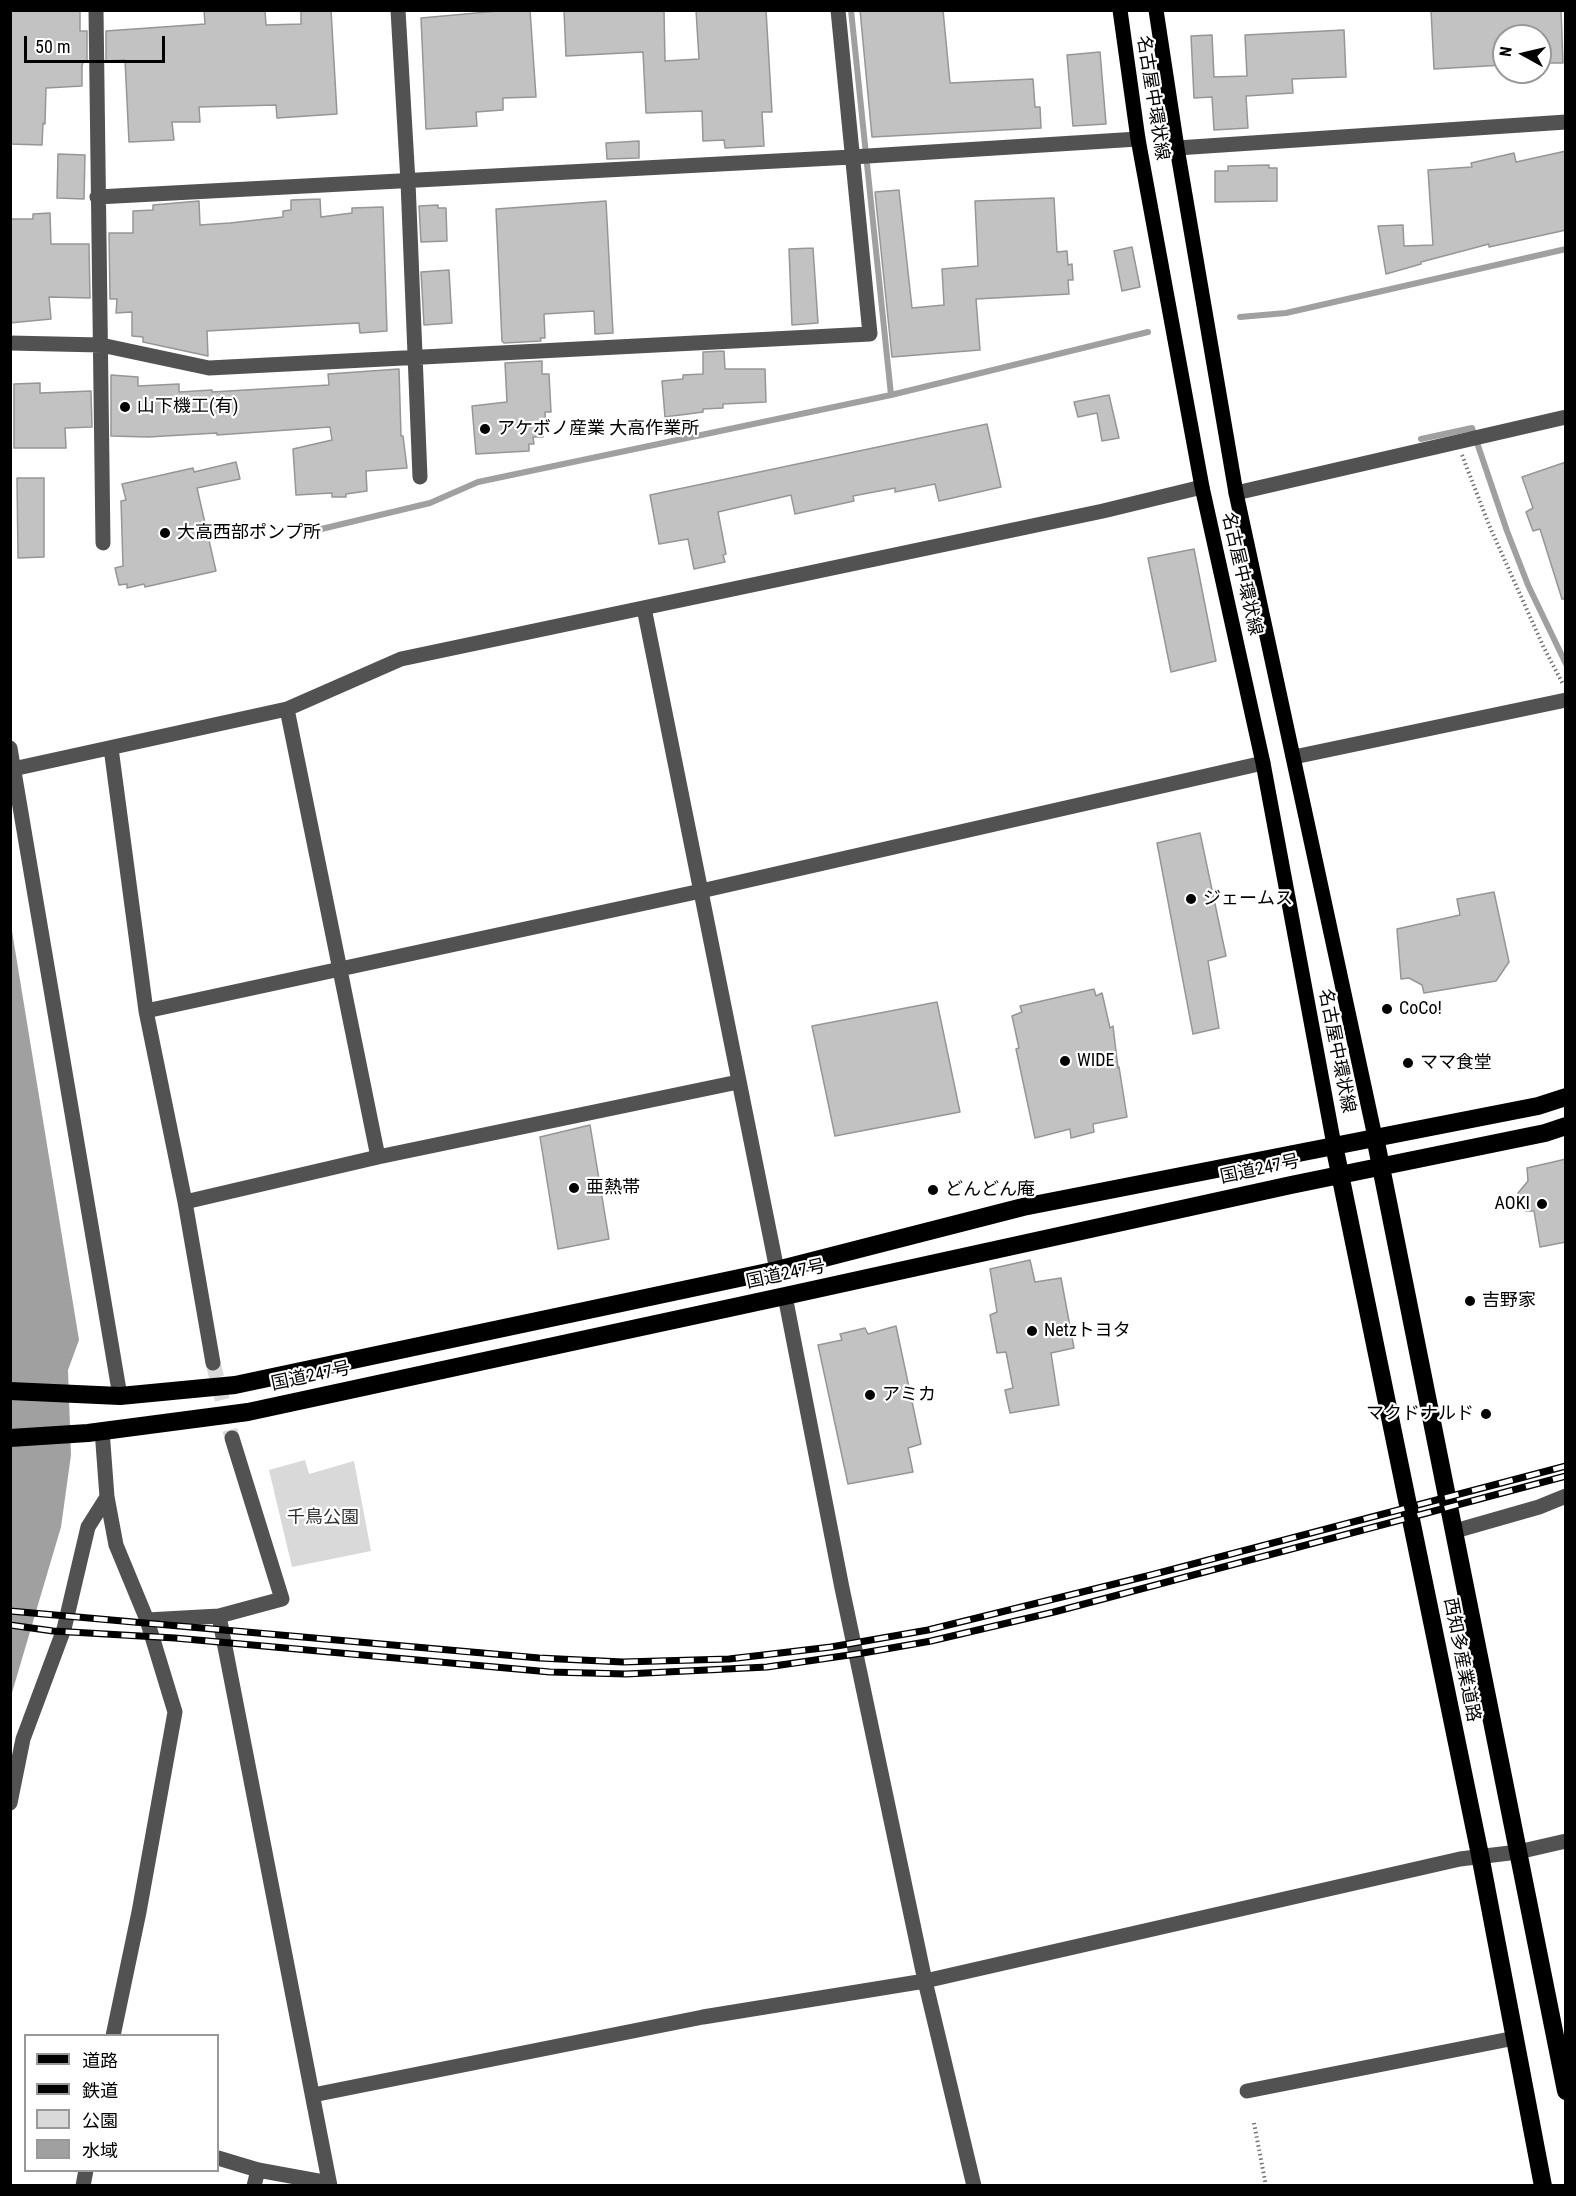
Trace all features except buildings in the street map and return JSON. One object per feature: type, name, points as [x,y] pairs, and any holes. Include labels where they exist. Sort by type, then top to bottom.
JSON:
[{"type":"highway","name":"国道247号","points":[[10,1391],[120,1396],[235,1385],[777,1270],[1023,1207],[1538,1106],[1566,1097]]},
{"type":"highway","name":"国道247号","points":[[10,1438],[95,1431],[248,1412],[1341,1175],[1545,1133],[1566,1126]]},
{"type":"highway","name":"西知多産業道路","points":[[1375,1137],[1566,2091]]},
{"type":"highway","name":"西知多産業道路","points":[[1334,1145],[1480,1855],[1543,2186]]},
{"type":"main road","name":"名古屋中環状線","points":[[1120,10],[1138,139],[1202,488],[1263,763],[1334,1145]]},
{"type":"main road","name":"名古屋中環状線","points":[[1156,10],[1236,493],[1375,1137]]},
{"type":"street","points":[[96,10],[103,543]]},
{"type":"street","points":[[398,10],[408,182],[420,477]]},
{"type":"street","points":[[10,343],[101,345],[209,368],[870,334],[862,156],[838,10]]},
{"type":"street","points":[[1177,147],[1566,122]]},
{"type":"street","points":[[97,197],[408,182],[1138,139]]},
{"type":"street","points":[[1236,493],[1566,417]]},
{"type":"street","points":[[14,769],[287,709],[401,659],[1103,511],[1202,488]]},
{"type":"street","points":[[644,608],[777,1270]]},
{"type":"street","points":[[1294,757],[1565,700]]},
{"type":"street","points":[[287,709],[378,1157]]},
{"type":"street","points":[[10,748],[120,1396]]},
{"type":"street","points":[[111,748],[146,1011],[185,1202],[213,1363]]},
{"type":"street","points":[[146,1011],[701,891],[1263,763]]},
{"type":"street","points":[[185,1202],[378,1157],[738,1082]]},
{"type":"street","points":[[785,1296],[842,1588],[925,1980],[974,2186]]},
{"type":"street","points":[[95,1431],[116,1545],[147,1620],[175,1712],[139,1912],[113,2034]]},
{"type":"street","points":[[147,1620],[219,1616],[282,1599],[232,1438]]},
{"type":"street","points":[[1455,1531],[1539,1507],[1566,1496]]},
{"type":"street","points":[[10,1803],[23,1739],[64,1629],[88,1527],[107,1497]]},
{"type":"street","points":[[219,1616],[330,2184],[258,2170],[219,2158]]},
{"type":"street","points":[[313,2095],[703,2017],[925,1980],[1480,1855],[1518,1852],[1566,1840]]},
{"type":"street","points":[[1247,2091],[1515,2038]]},
{"type":"street","points":[[254,2186],[258,2170]]},
{"type":"path","points":[[1458,442],[1494,535],[1544,648],[1563,683],[1565,700]]},
{"type":"path","points":[[1254,2123],[1266,2186]]},
{"type":"green space","name":"千鳥公園","points":[[305,1460],[309,1474],[354,1461],[371,1551],[292,1567],[269,1470]]},
{"type":"water","points":[[10,919],[79,1340],[68,1370],[71,1455],[61,1527],[11,1696]]},
{"type":"waterway","points":[[851,10],[891,395]]},
{"type":"waterway","points":[[1240,317],[1286,313],[1566,249]]},
{"type":"waterway","points":[[313,531],[430,503],[478,482],[891,395],[1148,332]]},
{"type":"waterway","points":[[1421,439],[1472,428],[1528,585],[1566,664]]},
{"type":"tunnel","points":[[213,1363],[232,1438]]},
{"type":"railway","points":[[10,1611],[539,1658],[623,1662],[729,1659],[831,1647],[928,1630],[1151,1575],[1566,1466]]},
{"type":"railway","points":[[10,1625],[53,1631],[175,1638],[550,1672],[626,1674],[767,1667],[931,1641],[1054,1612],[1566,1476]]},
{"type":"place","name":"山下機工(有)","points":[[125,407]]},
{"type":"place","name":"アケボノ産業 大高作業所","points":[[485,429]]},
{"type":"place","name":"大高西部ポンプ所","points":[[165,533]]},
{"type":"place","name":"ジェームス","points":[[1191,899]]},
{"type":"place","name":"CoCo!","points":[[1387,1009]]},
{"type":"place","name":"WIDE","points":[[1065,1061]]},
{"type":"place","name":"ママ食堂","points":[[1408,1063]]},
{"type":"place","name":"亜熱帯","points":[[574,1188]]},
{"type":"place","name":"どんどん庵","points":[[933,1190]]},
{"type":"place","name":"AOKI","points":[[1542,1204]]},
{"type":"place","name":"吉野家","points":[[1470,1301]]},
{"type":"place","name":"Netzトヨタ","points":[[1032,1331]]},
{"type":"place","name":"アミカ","points":[[870,1395]]},
{"type":"place","name":"マクドナルド","points":[[1486,1414]]}]
